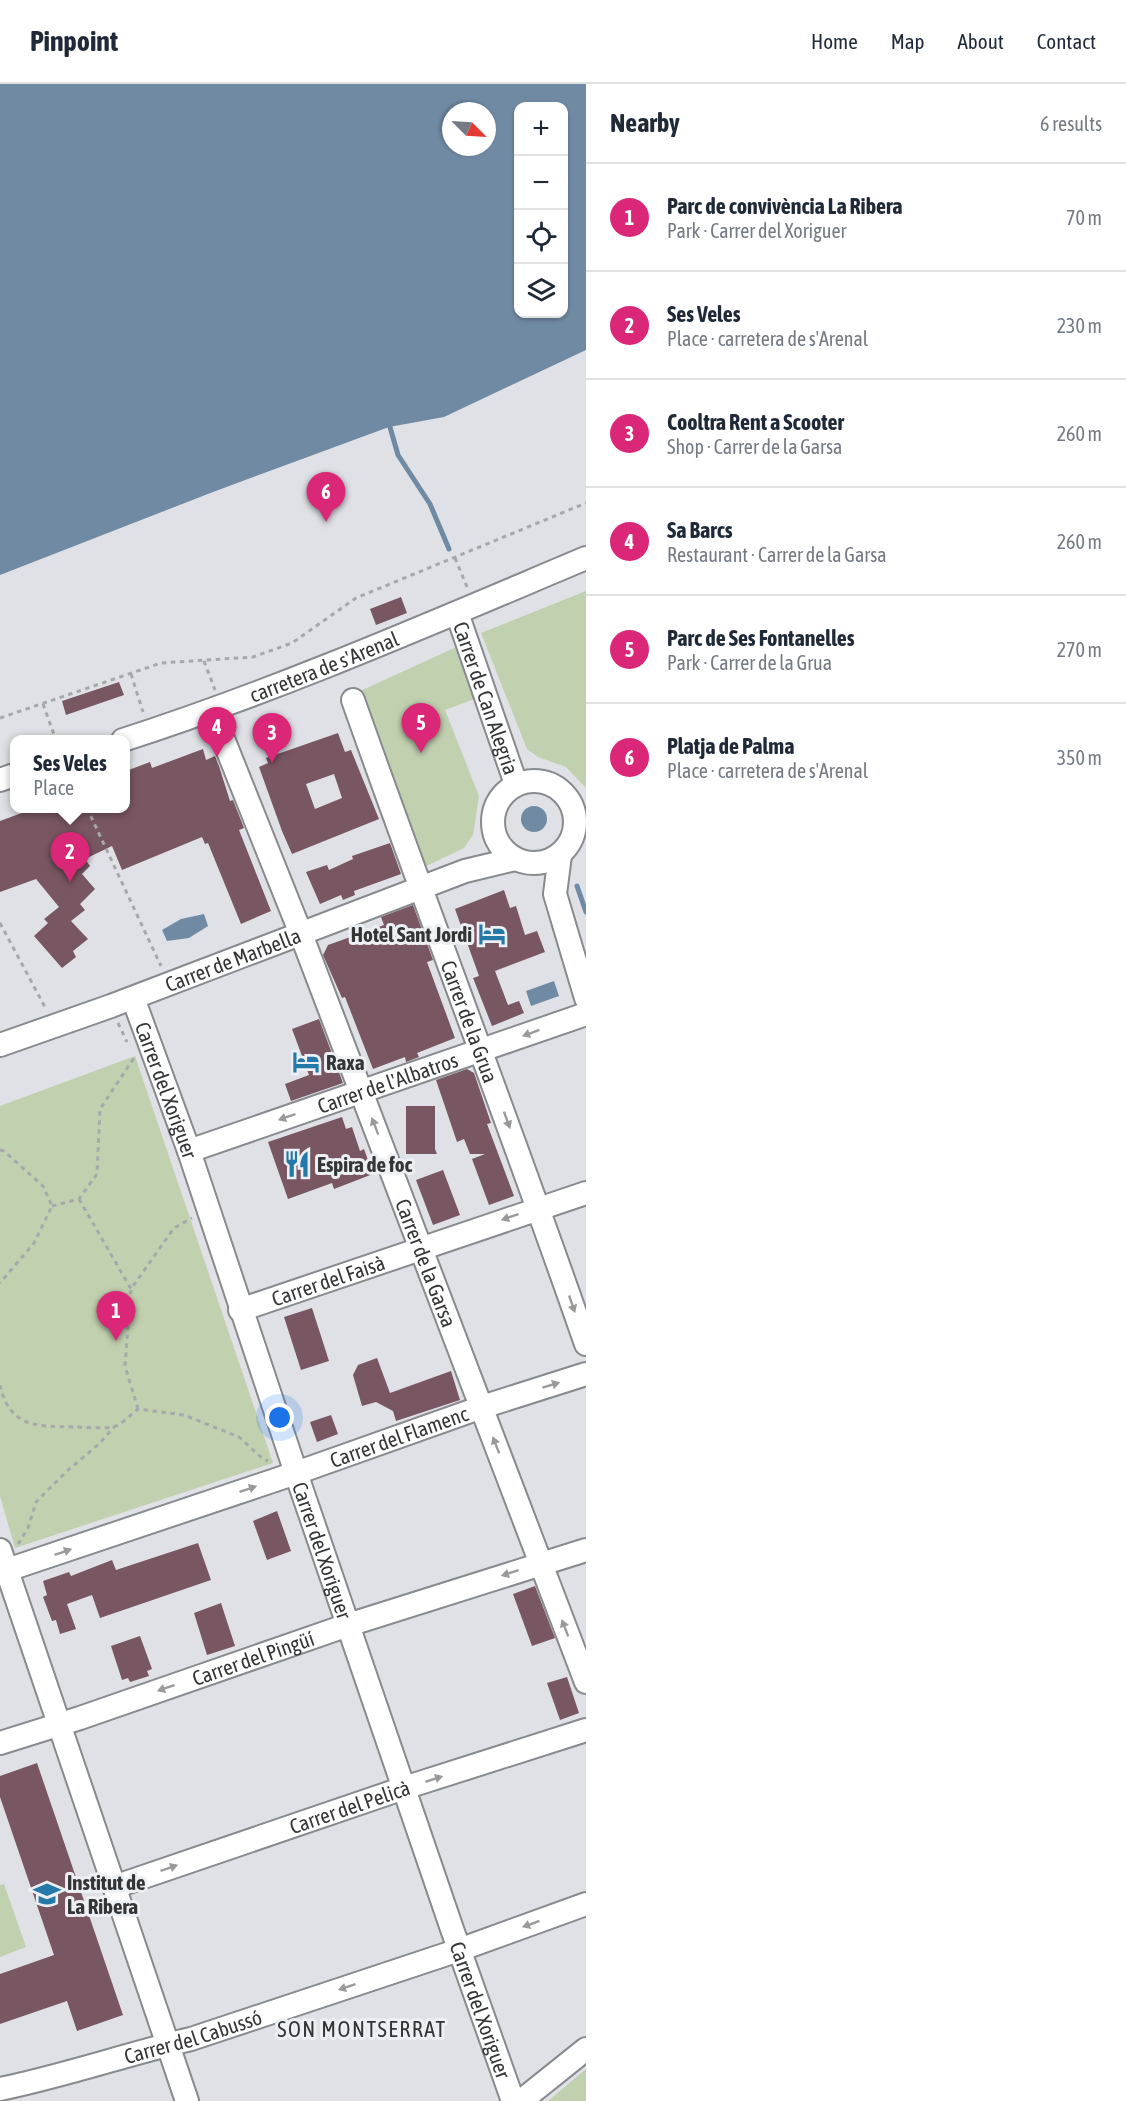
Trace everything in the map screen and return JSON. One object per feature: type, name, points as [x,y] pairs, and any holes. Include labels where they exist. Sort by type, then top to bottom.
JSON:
[{"type":"street","name":"carretera de s'Arenal","points":[[130,738],[216,709],[586,558]]},
{"type":"street","name":"Carrer de Can Alegria","points":[[465,609],[516,784]]},
{"type":"street","name":"Carrer de la Grua","points":[[353,700],[539,1208],[586,1344]]},
{"type":"street","name":"Carrer de la Garsa","points":[[216,709],[586,1682]]},
{"type":"street","points":[[465,871],[480,851],[493,825],[495,812],[503,795],[516,784],[529,782],[550,784],[576,801],[573,834],[563,852],[555,894]]},
{"type":"street","points":[[493,825],[498,843],[507,854],[542,877],[555,894],[586,998]]},
{"type":"street","points":[[518,860],[541,863],[586,837]]},
{"type":"street","name":"Carrer de Marbella","points":[[0,1045],[133,998],[465,871],[518,860]]},
{"type":"street","name":"Carrer del Xoriguer","points":[[133,998],[144,1053],[189,1151],[292,1463],[513,2101]]},
{"type":"street","name":"Carrer de l'Albatros","points":[[189,1151],[586,1014]]},
{"type":"street","name":"Carrer del Faisà","points":[[240,1310],[586,1193]]},
{"type":"street","name":"Carrer del Flamenc","points":[[4,1560],[292,1463],[586,1374]]},
{"type":"street","name":"Carrer del Pingüí","points":[[0,1743],[59,1725],[348,1625],[586,1550]]},
{"type":"street","points":[[4,1560],[187,2101]]},
{"type":"street","name":"Carrer del Pelicà","points":[[114,1887],[404,1788],[586,1730]]},
{"type":"street","name":"Carrer del Cabussó","points":[[0,2089],[190,2039],[459,1950],[586,1904]]},
{"type":"street","points":[[521,2101],[586,2049]]},
{"type":"path","points":[[0,718],[161,663],[253,657],[292,643],[356,598],[586,503]]},
{"type":"path","points":[[455,558],[465,609]]},
{"type":"path","points":[[204,661],[216,709]]},
{"type":"path","points":[[131,674],[149,731]]},
{"type":"path","points":[[43,704],[54,735]]},
{"type":"path","points":[[89,813],[169,984]]},
{"type":"path","points":[[0,923],[56,1026]]},
{"type":"path","points":[[0,1283],[34,1243],[52,1206],[79,1199],[98,1174],[100,1109],[144,1053],[122,1033],[111,1006]]},
{"type":"path","points":[[0,1150],[4,1151],[43,1186],[52,1206]]},
{"type":"path","points":[[79,1199],[131,1289]]},
{"type":"path","points":[[138,1409],[125,1366],[131,1289],[174,1227],[192,1218],[209,1214]]},
{"type":"path","points":[[0,1385],[1,1396],[18,1417],[37,1426],[114,1427]]},
{"type":"path","points":[[4,1560],[28,1528],[36,1503],[114,1427],[138,1409],[184,1415],[239,1437],[262,1459],[273,1463],[292,1463]]},
{"type":"green space","points":[[586,591],[586,788],[566,767],[538,757],[527,749],[481,633]]},
{"type":"green space","points":[[463,644],[480,697],[445,710],[479,796],[473,835],[464,848],[420,869],[358,692]]},
{"type":"green space","points":[[135,1056],[273,1463],[15,1548],[0,1496],[0,1106]]},
{"type":"green space","points":[[4,1884],[26,1947],[0,1957],[0,1885]]},
{"type":"green space","points":[[586,2069],[586,2101],[548,2101]]},
{"type":"water","points":[[0,84],[586,84],[586,350],[444,417],[389,427],[213,492],[0,575]]},
{"type":"water","points":[[534,806],[543,810],[547,819],[543,828],[534,832],[525,828],[521,819],[525,810]]},
{"type":"water","points":[[204,914],[208,926],[189,938],[167,941],[162,930],[181,919]]},
{"type":"water","points":[[554,981],[559,996],[531,1006],[526,991]]},
{"type":"building","points":[[401,597],[407,613],[376,625],[370,609]]},
{"type":"building","points":[[119,682],[124,695],[66,715],[62,701]]},
{"type":"building","points":[[338,733],[345,752],[351,750],[379,819],[292,854],[259,767],[268,763],[266,758]],"holes":[[[334,774],[342,798],[315,809],[306,784]]]},
{"type":"building","points":[[203,749],[206,760],[215,756],[230,801],[233,800],[244,828],[239,830],[271,911],[241,924],[208,843],[205,844],[202,837],[122,870],[112,846],[85,859],[90,866],[82,874],[95,889],[80,904],[85,910],[71,921],[88,939],[73,951],[76,957],[62,968],[34,936],[48,923],[44,919],[59,907],[36,879],[0,892],[0,821],[22,813],[130,813],[130,770],[150,762],[152,768]]},
{"type":"building","points":[[390,843],[401,874],[354,891],[355,895],[343,900],[341,895],[320,904],[306,872],[327,865],[329,870],[353,859],[352,856]]},
{"type":"building","points":[[504,890],[510,908],[516,906],[525,935],[537,931],[545,952],[495,971],[508,1005],[519,1001],[524,1013],[492,1026],[473,978],[479,976],[455,909]]},
{"type":"building","points":[[413,905],[433,960],[427,962],[455,1038],[417,1053],[419,1057],[406,1062],[405,1057],[373,1069],[345,997],[342,998],[323,955],[328,945],[384,925],[381,917]]},
{"type":"building","points":[[319,1019],[343,1083],[291,1101],[285,1084],[309,1075],[292,1029]]},
{"type":"building","points":[[467,1069],[474,1073],[491,1123],[487,1124],[514,1196],[489,1205],[472,1159],[485,1154],[470,1154],[464,1139],[457,1142],[436,1080]]},
{"type":"building","points":[[406,1106],[435,1106],[437,1154],[406,1154]]},
{"type":"building","points":[[342,1117],[346,1129],[352,1127],[360,1151],[364,1149],[373,1174],[334,1189],[332,1183],[288,1199],[268,1142]]},
{"type":"building","points":[[443,1170],[460,1215],[433,1225],[416,1180]]},
{"type":"building","points":[[312,1308],[329,1361],[301,1370],[284,1317]]},
{"type":"building","points":[[377,1358],[390,1393],[451,1371],[460,1400],[396,1421],[393,1411],[376,1402],[362,1406],[353,1375],[358,1365]]},
{"type":"building","points":[[331,1415],[338,1434],[317,1442],[310,1422]]},
{"type":"building","points":[[277,1511],[291,1551],[267,1560],[253,1521]]},
{"type":"building","points":[[198,1543],[211,1580],[100,1618],[92,1595],[67,1604],[76,1629],[60,1634],[56,1620],[52,1621],[43,1597],[47,1595],[43,1581],[69,1572],[71,1576],[112,1560],[116,1570]]},
{"type":"building","points":[[535,1586],[555,1638],[532,1646],[513,1594]]},
{"type":"building","points":[[221,1603],[235,1646],[207,1655],[194,1613]]},
{"type":"building","points":[[140,1636],[152,1669],[147,1671],[149,1676],[130,1682],[128,1678],[122,1680],[111,1646]]},
{"type":"building","points":[[567,1677],[579,1713],[560,1720],[547,1683]]},
{"type":"building","points":[[37,1763],[123,2015],[77,2031],[67,2001],[0,2024],[0,1974],[54,1955],[0,1797],[0,1776]]},
{"type":"waterway","points":[[390,427],[398,455],[430,504],[449,549]]},
{"type":"waterway","points":[[577,886],[586,912]]},
{"type":"place","name":"Platja de Palma","points":[[326,522]]},
{"type":"place","name":"Parc de Ses Fontanelles","points":[[421,753]]},
{"type":"place","name":"Sa Barcs","points":[[217,757]]},
{"type":"place","name":"Cooltra Rent a Scooter","points":[[272,763]]},
{"type":"place","name":"Ses Veles","points":[[70,882]]},
{"type":"place","name":"Hotel Sant Jordi","points":[[492,934]]},
{"type":"place","name":"Raxa","points":[[306,1062]]},
{"type":"place","name":"Espira de foc","points":[[297,1164]]},
{"type":"place","name":"Parc de convivència La Ribera","points":[[116,1341]]},
{"type":"place","name":"Institut de La Ribera","points":[[47,1894]]},
{"type":"district","name":"SON MONTSERRAT","points":[[362,2029]]}]
